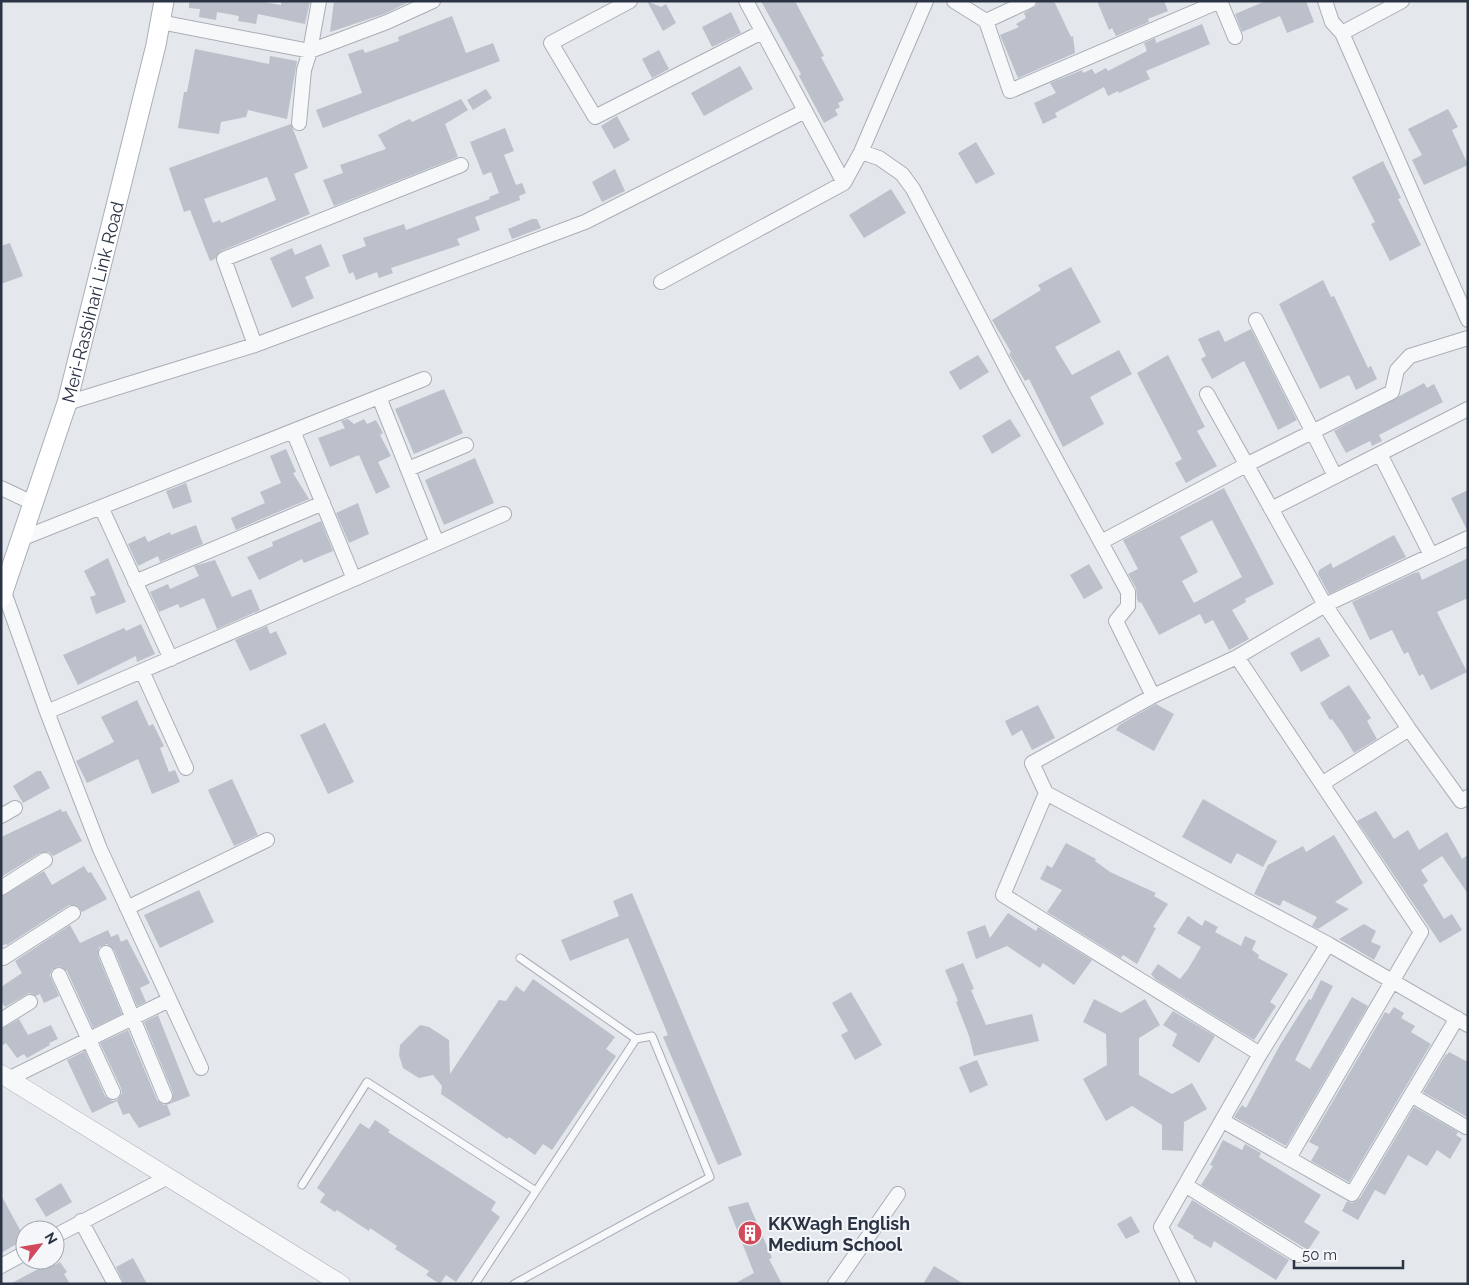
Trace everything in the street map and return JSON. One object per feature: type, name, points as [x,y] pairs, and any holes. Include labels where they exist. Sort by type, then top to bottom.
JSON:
[{"type":"main road","name":"Meri-Rasbihari Link Road","points":[[2,595],[23,538],[67,402],[164,1]]},
{"type":"street","points":[[299,123],[304,70],[310,51],[319,1]]},
{"type":"street","points":[[160,22],[310,51],[387,22],[433,1]]},
{"type":"street","points":[[630,1],[551,43],[595,116],[762,32]]},
{"type":"street","points":[[746,1],[844,183]]},
{"type":"street","points":[[661,282],[844,183],[861,152],[926,1]]},
{"type":"street","points":[[954,1],[986,21],[1010,91],[1220,1],[1235,37]]},
{"type":"street","points":[[986,21],[1029,1]]},
{"type":"street","points":[[1324,1],[1332,22],[1342,33],[1468,320]]},
{"type":"street","points":[[1342,33],[1402,1]]},
{"type":"street","points":[[67,402],[256,345],[585,222],[805,111]]},
{"type":"street","points":[[861,152],[879,158],[902,174],[913,189],[1012,379],[1128,592],[1128,606],[1116,621],[1153,696]]},
{"type":"street","points":[[256,345],[224,260],[462,165]]},
{"type":"street","points":[[1256,320],[1335,476]]},
{"type":"street","points":[[1102,542],[1246,465],[1392,392],[1397,370],[1410,356],[1468,338]]},
{"type":"street","points":[[23,538],[424,380]]},
{"type":"street","points":[[1207,394],[1325,605],[1409,729],[1461,801],[1468,796]]},
{"type":"street","points":[[379,397],[437,543]]},
{"type":"street","points":[[1271,509],[1468,409]]},
{"type":"street","points":[[293,431],[354,579]]},
{"type":"street","points":[[408,469],[466,446]]},
{"type":"street","points":[[1380,454],[1431,555]]},
{"type":"street","points":[[1,488],[33,503]]},
{"type":"street","points":[[135,582],[323,503]]},
{"type":"street","points":[[101,507],[170,658]]},
{"type":"street","points":[[47,712],[504,514]]},
{"type":"street","points":[[1223,1122],[1352,1194],[1411,1095],[1462,1022],[1328,944],[1046,794],[1032,763],[1153,696],[1237,657],[1325,605],[1468,538]]},
{"type":"street","points":[[2,595],[100,849],[201,1068]]},
{"type":"street","points":[[1237,657],[1421,932],[1391,980],[1288,1158]]},
{"type":"street","points":[[142,670],[186,768]]},
{"type":"street","points":[[1323,783],[1409,729]]},
{"type":"street","points":[[1046,794],[1003,895],[1260,1054]]},
{"type":"street","points":[[1,816],[15,808]]},
{"type":"street","points":[[127,908],[267,840]]},
{"type":"street","points":[[1,888],[45,860]]},
{"type":"street","points":[[1,956],[3,958],[73,913]]},
{"type":"street","points":[[1189,1284],[1161,1227],[1223,1122],[1260,1054],[1328,944]]},
{"type":"street","points":[[106,952],[164,1096]]},
{"type":"street","points":[[58,975],[113,1092]]},
{"type":"street","points":[[4,1077],[169,1000]]},
{"type":"street","points":[[1,1020],[30,1002]]},
{"type":"street","points":[[4,1077],[341,1284]]},
{"type":"street","points":[[1411,1095],[1466,1127]]},
{"type":"street","points":[[65,1230],[168,1177]]},
{"type":"street","points":[[1185,1185],[1298,1255]]},
{"type":"street","points":[[835,1284],[898,1194]]},
{"type":"street","points":[[82,1221],[115,1284]]},
{"type":"street","points":[[1,1266],[15,1258]]},
{"type":"lane","points":[[514,1284],[710,1177],[652,1036],[636,1039],[520,958]]},
{"type":"lane","points":[[475,1284],[636,1039]]},
{"type":"lane","points":[[302,1185],[367,1082],[536,1190]]},
{"type":"building","points":[[189,1],[258,1],[281,5],[281,1],[310,1],[305,24],[258,14],[256,24],[238,21],[239,16],[217,12],[216,20],[199,17],[200,9],[189,8]]},
{"type":"building","points":[[334,1],[411,1],[384,14],[330,32]]},
{"type":"building","points":[[647,1],[661,7],[666,4],[676,23],[663,31]]},
{"type":"building","points":[[761,1],[795,1],[824,56],[821,57],[844,100],[838,103],[840,107],[835,110],[838,115],[824,123],[799,76],[801,74]]},
{"type":"building","points":[[1038,1],[1054,1],[1071,37],[1073,36],[1075,53],[1018,78],[1000,35],[1019,27],[1016,24],[1026,18],[1024,13],[1036,6]]},
{"type":"building","points":[[1097,1],[1164,1],[1168,11],[1148,19],[1149,22],[1116,36],[1112,28],[1109,30]]},
{"type":"building","points":[[1266,1],[1306,1],[1314,22],[1287,33],[1280,16],[1242,32],[1235,14]]},
{"type":"building","points":[[731,12],[741,33],[712,47],[702,27]]},
{"type":"building","points":[[452,16],[466,53],[493,43],[500,61],[323,128],[316,110],[362,93],[348,54],[363,49],[365,53],[399,41],[398,37]]},
{"type":"building","points":[[1202,24],[1210,44],[1146,71],[1150,79],[1119,93],[1118,91],[1108,96],[1104,87],[1055,113],[1057,117],[1043,124],[1034,103],[1056,93],[1050,83],[1082,70],[1083,73],[1092,69],[1095,74],[1106,68],[1108,71],[1147,51],[1144,43],[1155,38],[1156,43]]},
{"type":"building","points":[[195,49],[269,64],[270,56],[297,61],[287,119],[248,110],[246,117],[221,122],[219,134],[178,128],[184,92],[187,92]]},
{"type":"building","points":[[659,50],[669,69],[652,78],[642,59]]},
{"type":"building","points":[[740,66],[753,89],[704,116],[691,93]]},
{"type":"building","points":[[486,89],[492,98],[473,110],[467,100]]},
{"type":"building","points":[[461,99],[468,110],[445,124],[458,157],[334,206],[323,180],[343,173],[340,165],[386,149],[378,135],[410,119],[412,122]]},
{"type":"building","points":[[1448,109],[1458,127],[1452,130],[1468,165],[1424,185],[1412,160],[1422,155],[1408,129]]},
{"type":"building","points":[[617,116],[630,140],[614,149],[601,126]]},
{"type":"building","points":[[291,124],[308,168],[294,174],[310,214],[221,251],[215,259],[210,261],[190,210],[184,212],[169,168]],"holes":[[[267,177],[276,200],[221,223],[220,220],[213,223],[204,199]]]},
{"type":"building","points":[[505,128],[514,151],[504,155],[516,185],[522,183],[526,193],[519,196],[520,200],[475,217],[480,230],[457,239],[460,245],[391,268],[393,273],[379,278],[377,272],[356,280],[353,272],[349,274],[342,255],[366,246],[363,238],[404,224],[406,230],[490,199],[489,197],[499,193],[491,172],[483,175],[470,142]]},
{"type":"building","points":[[976,142],[995,174],[976,184],[958,153]]},
{"type":"building","points":[[1383,161],[1401,198],[1398,199],[1421,245],[1390,261],[1371,224],[1375,222],[1352,177]]},
{"type":"building","points":[[615,169],[625,191],[602,202],[592,182]]},
{"type":"building","points":[[891,189],[906,213],[864,238],[849,215]]},
{"type":"building","points":[[532,219],[537,219],[541,228],[512,239],[508,229]]},
{"type":"building","points":[[10,243],[23,276],[1,284],[1,246]]},
{"type":"building","points":[[321,244],[330,266],[305,277],[314,298],[292,308],[270,258],[292,248],[295,255]]},
{"type":"building","points":[[1071,267],[1101,322],[1055,347],[1072,375],[1119,350],[1132,374],[1090,397],[1104,424],[1063,447],[1029,379],[1025,381],[992,320],[1041,290],[1038,285]]},
{"type":"building","points":[[1323,280],[1331,297],[1334,296],[1368,368],[1371,366],[1377,379],[1356,390],[1349,375],[1320,389],[1279,304]]},
{"type":"building","points":[[1251,329],[1297,420],[1278,430],[1244,361],[1212,379],[1201,359],[1206,356],[1198,339],[1219,330],[1225,342]]},
{"type":"building","points":[[978,355],[989,372],[960,390],[949,372]]},
{"type":"building","points":[[1168,355],[1205,427],[1197,431],[1217,466],[1186,483],[1175,463],[1182,459],[1137,373]]},
{"type":"building","points":[[1424,383],[1427,388],[1434,384],[1443,402],[1379,435],[1382,441],[1372,446],[1370,441],[1346,453],[1334,431]]},
{"type":"building","points":[[444,389],[463,433],[414,454],[395,409]]},
{"type":"building","points":[[348,419],[354,424],[364,419],[367,424],[376,420],[383,433],[380,435],[391,456],[378,462],[390,487],[376,494],[359,455],[330,467],[318,438],[345,428],[341,421]]},
{"type":"building","points":[[1010,419],[1021,436],[992,454],[982,436]]},
{"type":"building","points":[[286,449],[296,472],[293,473],[309,499],[236,530],[231,518],[265,503],[260,492],[281,483],[270,456]]},
{"type":"building","points":[[475,458],[494,503],[444,525],[425,480]]},
{"type":"building","points":[[186,483],[192,502],[173,509],[166,491]]},
{"type":"building","points":[[1224,488],[1274,584],[1245,599],[1246,602],[1232,610],[1249,639],[1229,650],[1213,620],[1205,624],[1200,614],[1159,635],[1141,602],[1139,603],[1137,599],[1136,588],[1128,574],[1138,569],[1123,540]],"holes":[[[1212,520],[1242,577],[1194,603],[1182,581],[1198,572],[1180,537]]]},
{"type":"building","points":[[1468,490],[1468,529],[1467,530],[1451,498]]},
{"type":"building","points":[[358,503],[369,534],[349,543],[336,513]]},
{"type":"building","points":[[321,521],[333,551],[304,563],[302,559],[259,580],[247,557],[273,546],[272,542]]},
{"type":"building","points":[[196,525],[203,544],[160,562],[158,556],[138,566],[128,544],[145,536],[148,542],[170,532],[171,535]]},
{"type":"building","points":[[1394,535],[1406,557],[1329,594],[1318,574],[1319,570],[1331,563],[1333,568]]},
{"type":"building","points":[[108,558],[126,602],[96,614],[90,597],[96,595],[84,571]]},
{"type":"building","points":[[1468,558],[1468,598],[1437,612],[1467,672],[1431,690],[1423,674],[1419,676],[1408,652],[1404,654],[1392,630],[1370,640],[1352,602],[1414,573],[1419,572],[1422,580]]},
{"type":"building","points":[[215,560],[232,597],[251,589],[260,610],[217,629],[204,598],[180,608],[178,604],[159,612],[150,592],[168,584],[170,589],[199,576],[194,566]]},
{"type":"building","points":[[1089,564],[1103,588],[1084,599],[1070,575]]},
{"type":"building","points":[[141,624],[155,654],[137,662],[136,656],[78,685],[63,655],[124,628],[126,631]]},
{"type":"building","points":[[267,626],[270,634],[276,631],[287,654],[250,671],[235,640]]},
{"type":"building","points":[[1319,637],[1330,656],[1301,672],[1290,653]]},
{"type":"building","points":[[1349,685],[1371,718],[1367,721],[1377,739],[1354,753],[1320,703]]},
{"type":"building","points":[[137,700],[149,726],[153,724],[164,746],[160,748],[169,772],[175,770],[180,782],[152,794],[138,759],[87,783],[76,761],[114,742],[101,717]]},
{"type":"building","points":[[1156,704],[1174,714],[1154,751],[1116,730],[1119,725]]},
{"type":"building","points":[[1038,705],[1055,738],[1032,750],[1022,730],[1012,736],[1005,721]]},
{"type":"building","points":[[325,723],[354,782],[328,794],[300,735]]},
{"type":"building","points":[[37,771],[41,771],[50,788],[23,803],[13,786]]},
{"type":"building","points":[[232,779],[258,835],[234,846],[208,790]]},
{"type":"building","points":[[1203,799],[1277,841],[1263,867],[1237,853],[1231,864],[1182,837]]},
{"type":"building","points":[[61,809],[62,812],[66,811],[82,841],[53,856],[49,852],[40,853],[1,877],[1,837]]},
{"type":"building","points":[[1376,811],[1394,839],[1408,830],[1419,850],[1447,832],[1462,859],[1468,855],[1468,894],[1442,856],[1421,870],[1428,881],[1423,885],[1444,919],[1452,914],[1462,930],[1440,943],[1357,821]]},
{"type":"building","points":[[1334,835],[1363,883],[1335,902],[1349,909],[1318,929],[1312,926],[1317,917],[1283,900],[1280,906],[1254,894],[1268,865],[1303,846],[1306,852]]},
{"type":"building","points":[[1066,843],[1096,859],[1095,861],[1110,872],[1156,893],[1154,896],[1168,904],[1153,927],[1156,928],[1137,964],[1123,955],[1121,958],[1047,912],[1062,890],[1040,879],[1047,865],[1052,868]]},
{"type":"building","points":[[84,866],[88,873],[91,872],[107,899],[82,912],[77,906],[69,905],[7,945],[1,946],[1,897],[44,871],[52,885]]},
{"type":"building","points":[[199,890],[214,922],[160,948],[144,915]]},
{"type":"building","points":[[632,893],[742,1155],[718,1165],[663,1037],[668,1035],[628,938],[570,961],[561,940],[619,916],[613,901]]},
{"type":"building","points":[[1008,913],[1036,931],[1038,927],[1092,960],[1074,985],[1043,963],[1040,968],[1007,946],[976,959],[967,932],[985,925],[990,938]]},
{"type":"building","points":[[1188,916],[1202,926],[1205,920],[1218,927],[1215,932],[1241,946],[1245,936],[1256,941],[1252,950],[1259,955],[1258,958],[1288,974],[1270,1002],[1276,1006],[1254,1040],[1155,979],[1151,974],[1158,964],[1180,979],[1188,969],[1201,947],[1177,933]]},
{"type":"building","points":[[1364,924],[1376,931],[1371,942],[1381,946],[1374,960],[1339,939]]},
{"type":"building","points":[[70,925],[80,943],[108,930],[111,937],[118,934],[121,942],[127,939],[150,983],[140,988],[146,1002],[137,1006],[114,950],[107,944],[99,947],[98,956],[122,1014],[93,1028],[67,971],[59,966],[52,970],[50,975],[59,996],[44,1003],[40,994],[36,996],[29,993],[5,1007],[1,1000],[1,987],[22,973],[15,961]]},
{"type":"building","points":[[963,963],[974,989],[971,990],[986,1025],[1032,1014],[1039,1041],[974,1056],[969,1036],[956,1002],[958,1001],[945,970]]},
{"type":"building","points":[[533,979],[615,1037],[606,1049],[616,1056],[552,1150],[543,1144],[535,1155],[509,1137],[507,1139],[441,1094],[442,1086],[433,1075],[419,1078],[403,1068],[399,1055],[400,1045],[420,1025],[429,1027],[449,1040],[450,1074],[499,1000],[506,1001],[516,986],[524,992]]},
{"type":"building","points":[[1321,980],[1333,986],[1295,1060],[1310,1069],[1352,997],[1368,1006],[1286,1146],[1234,1117],[1242,1105],[1246,1108],[1280,1045],[1309,999],[1311,1000]]},
{"type":"building","points":[[851,992],[882,1045],[855,1060],[841,1035],[848,1031],[832,1003]]},
{"type":"building","points":[[1094,999],[1121,1013],[1145,999],[1160,1025],[1139,1038],[1139,1075],[1172,1094],[1192,1083],[1207,1109],[1184,1122],[1183,1151],[1162,1150],[1162,1125],[1132,1106],[1106,1121],[1083,1079],[1107,1065],[1106,1034],[1083,1022]]},
{"type":"building","points":[[1394,1007],[1404,1013],[1401,1018],[1415,1026],[1411,1032],[1431,1044],[1349,1182],[1311,1161],[1319,1147],[1309,1142],[1385,1012],[1389,1014]]},
{"type":"building","points":[[1173,1011],[1215,1036],[1199,1063],[1172,1046],[1177,1034],[1163,1025]]},
{"type":"building","points":[[158,1015],[190,1096],[167,1105],[171,1115],[139,1128],[129,1113],[123,1115],[117,1101],[92,1113],[67,1060],[85,1051],[105,1096],[112,1101],[117,1100],[122,1093],[121,1088],[100,1043],[128,1030],[157,1100],[164,1105],[172,1101],[173,1093],[144,1022]]},
{"type":"building","points":[[19,1019],[28,1035],[51,1025],[58,1039],[27,1058],[24,1054],[17,1058],[6,1043],[1,1046],[1,1029]]},
{"type":"building","points":[[1449,1052],[1468,1062],[1467,1117],[1423,1092]]},
{"type":"building","points":[[977,1060],[988,1085],[970,1093],[959,1067]]},
{"type":"building","points":[[1414,1107],[1458,1132],[1456,1135],[1462,1139],[1450,1159],[1437,1150],[1427,1166],[1408,1155],[1385,1195],[1375,1190],[1358,1220],[1342,1211],[1347,1201],[1352,1203],[1360,1198]]},
{"type":"building","points":[[375,1120],[390,1130],[388,1132],[496,1202],[491,1210],[500,1217],[456,1282],[446,1275],[440,1284],[426,1275],[429,1271],[395,1249],[397,1246],[370,1228],[369,1231],[337,1210],[335,1212],[320,1202],[325,1194],[317,1188],[360,1123],[369,1129]]},
{"type":"building","points":[[1223,1140],[1242,1150],[1245,1144],[1261,1153],[1259,1157],[1321,1195],[1304,1222],[1320,1232],[1308,1250],[1201,1185],[1213,1166],[1210,1165]]},
{"type":"building","points":[[61,1183],[72,1202],[46,1217],[35,1199]]},
{"type":"building","points":[[1,1195],[15,1221],[15,1245],[1,1253]]},
{"type":"building","points":[[1192,1200],[1289,1260],[1276,1280],[1214,1241],[1211,1248],[1177,1226]]},
{"type":"building","name":"KKWagh English Medium School","points":[[748,1202],[772,1258],[769,1259],[782,1284],[734,1284],[754,1273],[728,1207]]},
{"type":"building","points":[[1131,1216],[1140,1232],[1126,1239],[1117,1224]]},
{"type":"building","points":[[133,1258],[147,1284],[124,1284],[116,1267]]},
{"type":"building","points":[[934,1266],[964,1284],[923,1284]]},
{"type":"building","points":[[65,1269],[67,1272],[64,1274],[70,1284],[10,1284],[36,1270]]},
{"type":"place","name":"KKWagh English Medium School","points":[[750,1233]]}]
